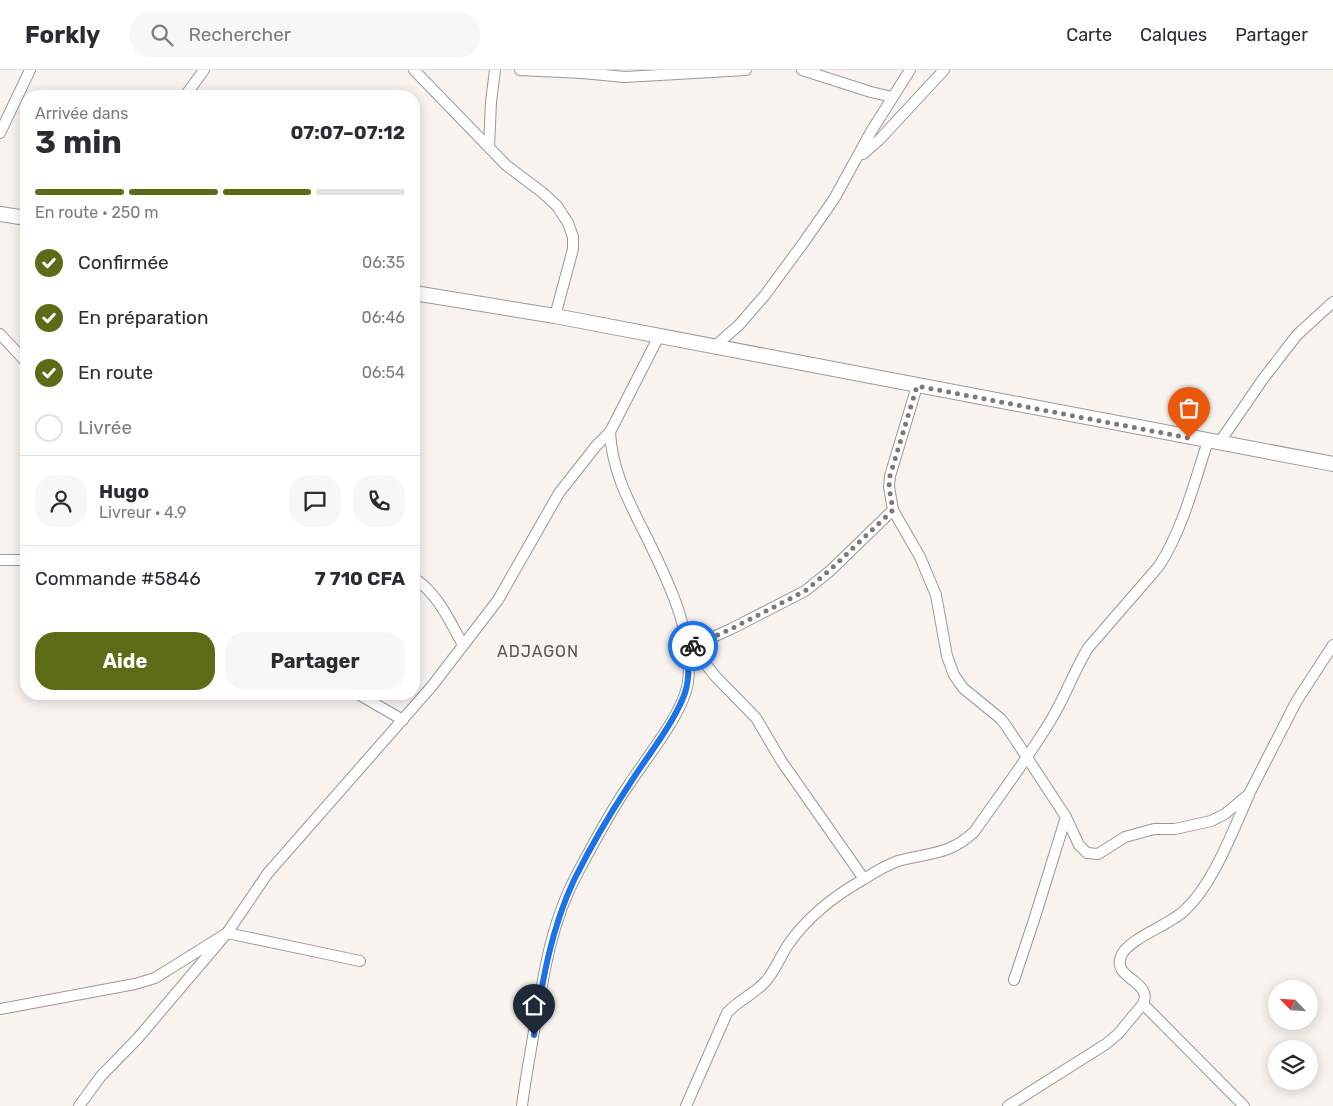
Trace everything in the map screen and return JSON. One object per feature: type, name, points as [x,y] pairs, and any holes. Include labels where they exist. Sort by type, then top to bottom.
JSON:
[{"type":"street","points":[[20,90],[30,70]]},
{"type":"street","points":[[189,90],[204,70]]},
{"type":"street","points":[[414,70],[506,165],[557,206],[568,223],[573,237],[573,249],[555,316]]},
{"type":"street","points":[[489,147],[491,102],[495,70]]},
{"type":"street","points":[[520,70],[625,77],[746,70]]},
{"type":"street","points":[[802,70],[863,90],[892,97]]},
{"type":"street","points":[[715,346],[739,325],[765,295],[834,199],[872,130],[910,70]]},
{"type":"street","points":[[858,158],[879,140],[944,70]]},
{"type":"street","points":[[0,133],[20,91]]},
{"type":"street","points":[[0,214],[20,217]]},
{"type":"street","points":[[420,294],[555,316],[1333,464]]},
{"type":"street","points":[[688,1104],[727,1013],[734,1004],[764,983],[771,975],[788,944],[810,917],[846,889],[880,869],[896,862],[949,849],[962,843],[974,832],[1050,720],[1088,648],[1164,558],[1214,442],[1297,335],[1333,302]]},
{"type":"street","points":[[0,334],[20,356]]},
{"type":"street","points":[[79,1106],[101,1076],[138,1038],[227,933],[268,873],[432,686],[498,600],[559,493],[596,446],[610,432],[659,336]]},
{"type":"street","points":[[917,386],[890,476],[889,487],[893,510],[920,557],[936,595],[947,656],[954,675],[963,688],[1001,719],[1025,758],[1066,817],[1079,845],[1087,853],[1098,854],[1125,838],[1154,829],[1175,829],[1210,821],[1225,814],[1249,794]]},
{"type":"street","points":[[522,1106],[545,967],[556,922],[596,838],[629,784],[655,748],[684,697],[688,684],[689,644],[675,603],[616,469],[610,432]]},
{"type":"street","points":[[689,644],[731,629],[805,591],[893,510]]},
{"type":"street","points":[[0,560],[20,560]]},
{"type":"street","points":[[420,582],[435,596],[463,645]]},
{"type":"street","points":[[689,644],[716,677],[756,718],[782,762],[818,816],[864,879]]},
{"type":"street","points":[[1008,1106],[1106,1044],[1118,1034],[1143,1004],[1145,998],[1144,991],[1139,984],[1125,976],[1121,969],[1121,956],[1132,943],[1185,911],[1198,897],[1211,876],[1249,794],[1296,702],[1333,645]]},
{"type":"street","points":[[368,700],[403,720]]},
{"type":"street","points":[[1014,980],[1066,817]]},
{"type":"street","points":[[0,1009],[135,984],[156,978],[227,933],[360,961]]},
{"type":"street","points":[[1143,1004],[1244,1106]]},
{"type":"way so far","points":[[693,646],[805,591],[817,582],[893,510],[889,487],[890,476],[917,386],[1189,438]]},
{"type":"district","name":"ADJAGON","points":[[538,651]]},
{"type":"route","points":[[534,1035],[545,967],[556,922],[596,838],[629,784],[655,748],[684,697],[688,684],[687,641],[691,647],[693,646]]}]
